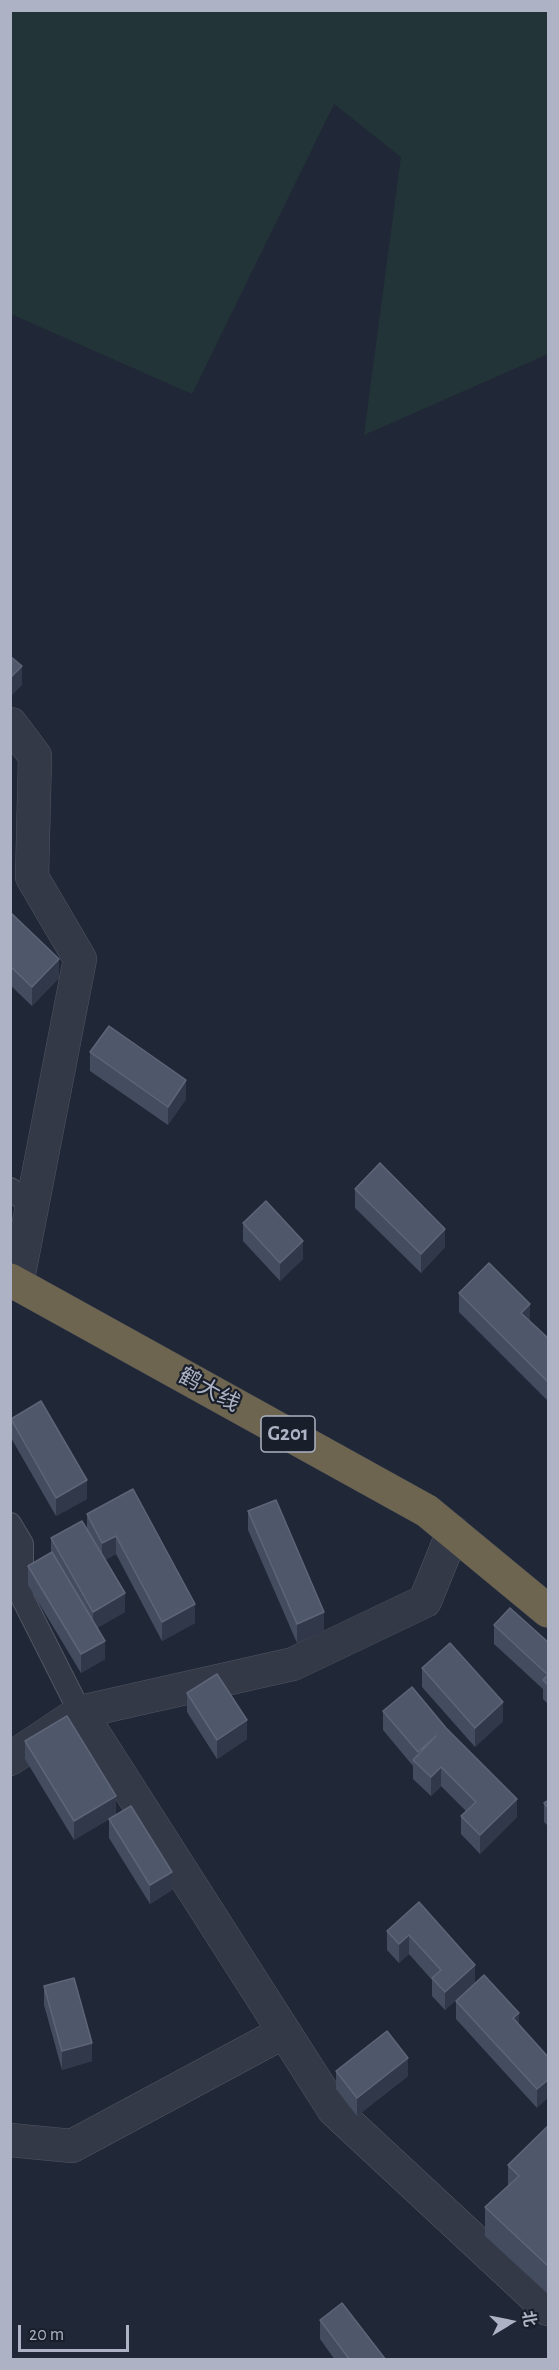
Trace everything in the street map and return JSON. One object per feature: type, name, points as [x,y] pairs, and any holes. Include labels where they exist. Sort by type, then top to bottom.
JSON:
[{"type":"highway","name":"鹤大线","points":[[14,1282],[428,1510],[549,1611]]},
{"type":"street","points":[[11,724],[35,756],[32,877],[80,959],[21,1197],[14,1282]]},
{"type":"street","points":[[10,1759],[80,1712],[293,1664],[424,1601],[453,1532]]},
{"type":"street","points":[[80,1712],[334,2110],[549,2309]]},
{"type":"street","points":[[10,2139],[72,2146],[284,2032]]},
{"type":"lane","points":[[10,1524],[22,1544],[22,1597],[80,1712]]},
{"type":"shaded area","points":[[11,10],[548,11],[548,354],[364,435],[401,157],[334,104],[192,394],[11,314]]},
{"type":"building","points":[[10,656],[22,666],[10,678]]},
{"type":"building","points":[[10,912],[59,959],[32,987],[10,966]]},
{"type":"building","points":[[109,1026],[186,1080],[168,1107],[90,1052]]},
{"type":"building","points":[[380,1163],[445,1229],[421,1254],[355,1189]]},
{"type":"building","points":[[266,1201],[303,1241],[280,1263],[243,1223]]},
{"type":"building","points":[[489,1263],[530,1304],[521,1313],[549,1339],[549,1383],[459,1293]]},
{"type":"building","points":[[41,1401],[87,1480],[56,1498],[11,1419]]},
{"type":"building","points":[[133,1489],[195,1604],[162,1622],[116,1536],[102,1543],[87,1514]]},
{"type":"building","points":[[276,1500],[324,1612],[297,1624],[248,1511]]},
{"type":"building","points":[[82,1521],[125,1593],[93,1612],[51,1538]]},
{"type":"building","points":[[52,1552],[105,1641],[81,1654],[28,1566]]},
{"type":"building","points":[[510,1608],[549,1643],[549,1686],[543,1680],[548,1675],[494,1625]]},
{"type":"building","points":[[450,1643],[503,1702],[475,1728],[422,1668]]},
{"type":"building","points":[[217,1674],[247,1720],[217,1740],[187,1693]]},
{"type":"building","points":[[412,1687],[446,1728],[517,1799],[480,1835],[461,1816],[476,1802],[441,1767],[431,1777],[413,1760],[436,1736],[418,1752],[383,1711]]},
{"type":"building","points":[[67,1716],[116,1796],[74,1821],[25,1741]]},
{"type":"building","points":[[131,1806],[172,1872],[150,1885],[109,1819]]},
{"type":"building","points":[[419,1902],[475,1965],[445,1992],[432,1978],[441,1970],[409,1935],[399,1944],[387,1931]]},
{"type":"building","points":[[484,1975],[519,2013],[513,2018],[549,2058],[549,2079],[537,2089],[456,2001]]},
{"type":"building","points":[[74,1978],[92,2043],[62,2051],[44,1986]]},
{"type":"building","points":[[387,2031],[408,2058],[357,2098],[336,2071]]},
{"type":"building","points":[[549,2125],[549,2267],[485,2207],[519,2176],[508,2165]]},
{"type":"building","points":[[342,2303],[386,2360],[350,2360],[320,2320]]}]
